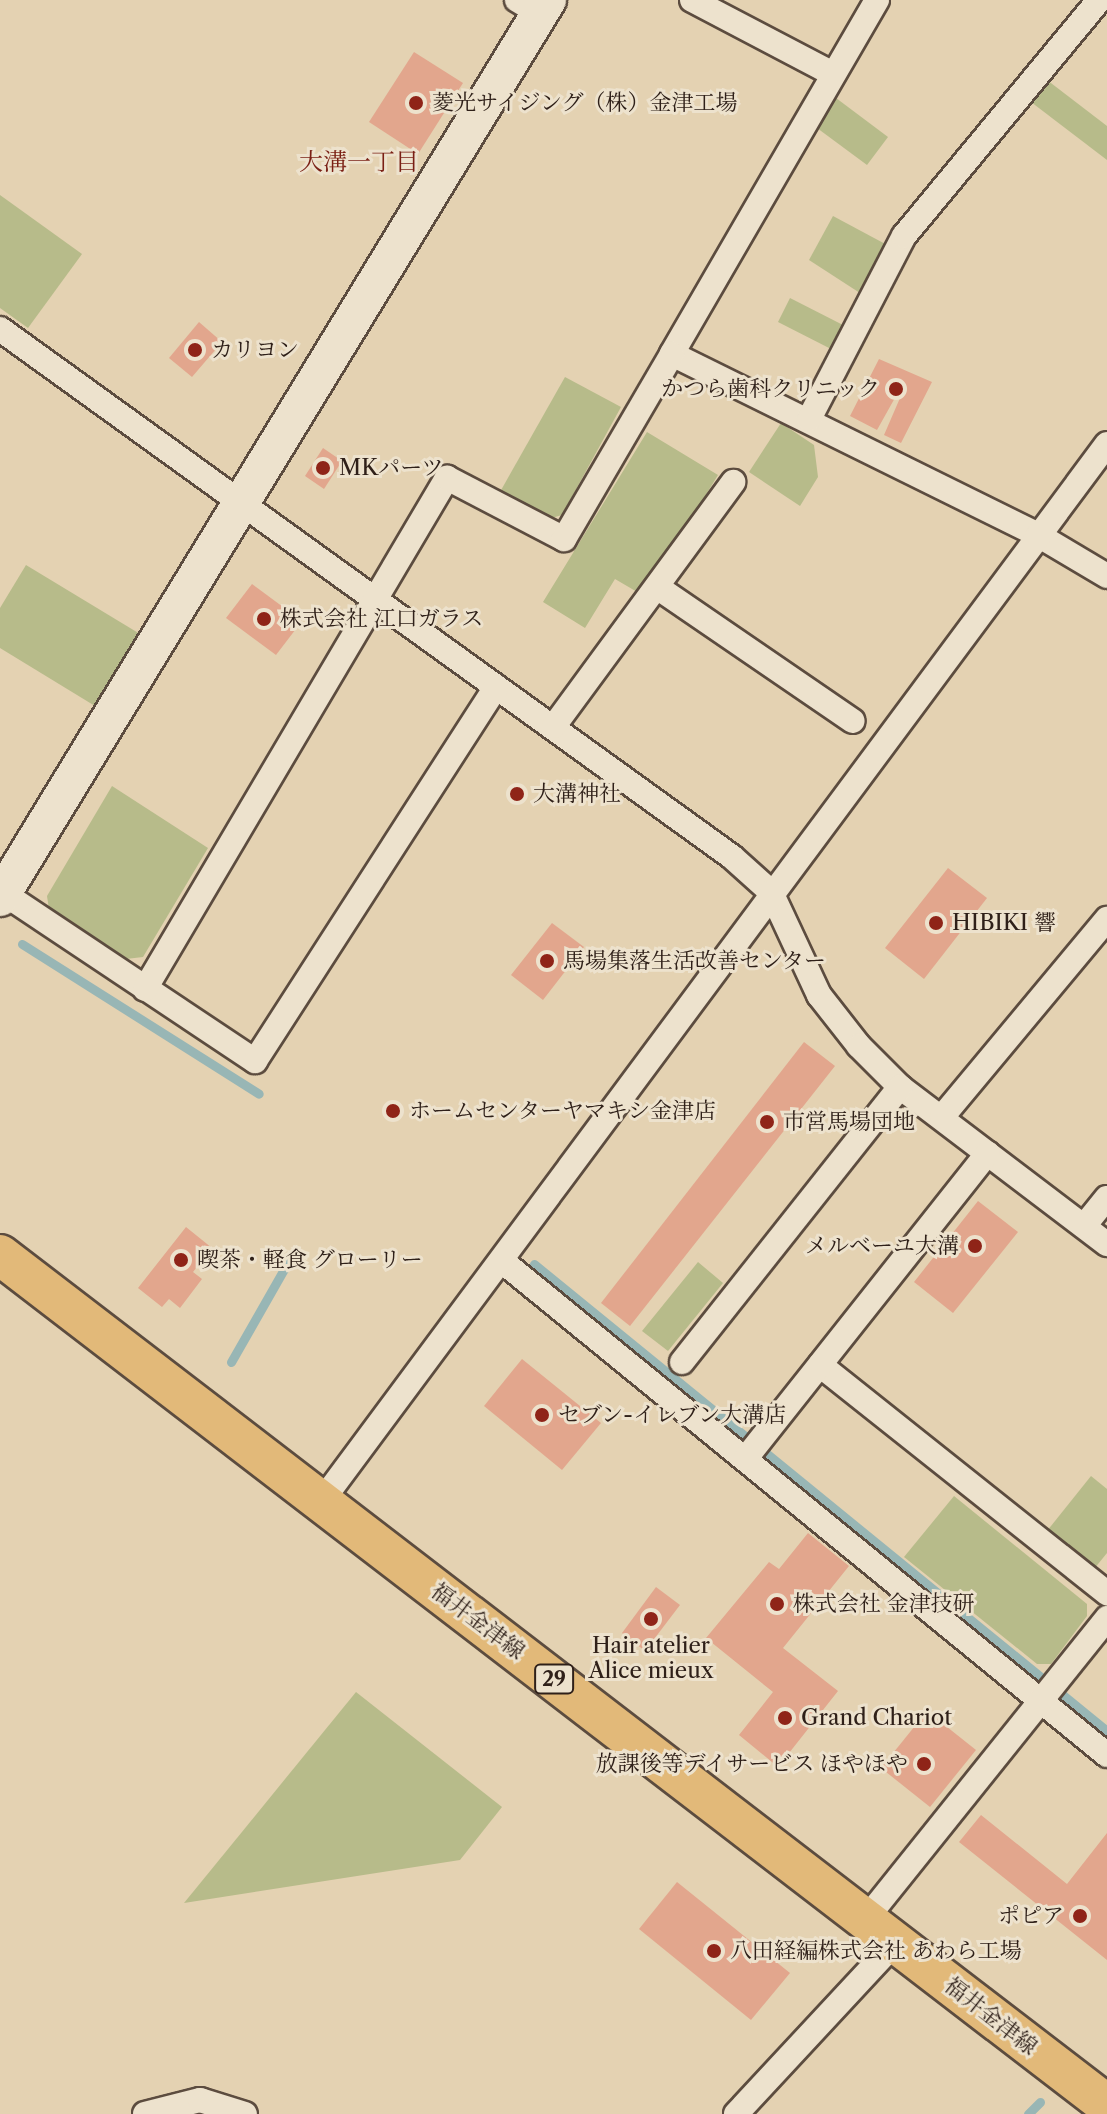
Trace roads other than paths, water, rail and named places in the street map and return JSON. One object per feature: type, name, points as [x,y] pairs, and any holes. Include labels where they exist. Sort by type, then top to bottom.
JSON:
[{"type":"main road","name":"福井金津線","points":[[0,1255],[1107,2105]]},
{"type":"street","points":[[692,0],[831,73]]},
{"type":"street","points":[[145,989],[371,600],[447,478],[564,539],[831,73],[877,0]]},
{"type":"street","points":[[496,687],[255,1061],[2,896],[240,503],[535,4]]},
{"type":"street","points":[[809,419],[904,236],[1096,6]]},
{"type":"street","points":[[3,340],[240,503],[371,600],[554,726],[771,892],[819,995],[900,1087],[1107,1244]]},
{"type":"street","points":[[672,354],[809,419],[1038,535],[1107,576]]},
{"type":"street","points":[[321,1502],[502,1261],[771,892],[1107,444]]},
{"type":"street","points":[[554,726],[733,482]]},
{"type":"street","points":[[657,587],[853,721]]},
{"type":"street","points":[[942,1117],[1107,919]]},
{"type":"street","points":[[682,1362],[900,1087]]},
{"type":"street","points":[[746,1458],[988,1153]]},
{"type":"street","points":[[1084,1226],[1107,1198]]},
{"type":"street","points":[[502,1261],[1107,1755]]},
{"type":"street","points":[[820,1365],[1107,1593]]},
{"type":"street","points":[[736,2114],[881,1930],[1040,1701],[1107,1618]]},
{"type":"street","points":[[145,2114],[200,2100],[245,2114]]},
{"type":"waterway","points":[[22,944],[259,1094]]},
{"type":"waterway","points":[[231,1362],[292,1255]]},
{"type":"waterway","points":[[534,1264],[1107,1731]]},
{"type":"waterway","points":[[1028,2114],[1040,2102]]},
{"type":"place","name":"菱光サイジング（株）金津工場","points":[[416,103]]},
{"type":"place","name":"カリヨン","points":[[195,350]]},
{"type":"place","name":"かつら歯科クリニック","points":[[896,389]]},
{"type":"place","name":"MKパーツ","points":[[323,468]]},
{"type":"place","name":"株式会社 江口ガラス","points":[[264,619]]},
{"type":"place","name":"大溝神社","points":[[517,794]]},
{"type":"place","name":"HIBIKI 響","points":[[936,923]]},
{"type":"place","name":"馬場集落生活改善センター","points":[[547,961]]},
{"type":"place","name":"ホームセンターヤマキシ金津店","points":[[393,1111]]},
{"type":"place","name":"市営馬場団地","points":[[767,1122]]},
{"type":"place","name":"メルベーユ大溝","points":[[975,1246]]},
{"type":"place","name":"喫茶・軽食 グローリー","points":[[181,1260]]},
{"type":"place","name":"セブン-イレブン大溝店","points":[[542,1415]]},
{"type":"place","name":"株式会社 金津技研","points":[[777,1604]]},
{"type":"place","name":"Hair atelier Alice mieux","points":[[651,1619]]},
{"type":"place","name":"Grand Chariot","points":[[785,1718]]},
{"type":"place","name":"放課後等デイサービス ほやほや","points":[[924,1764]]},
{"type":"place","name":"ポピア","points":[[1080,1916]]},
{"type":"place","name":"八田経編株式会社 あわら工場","points":[[714,1951]]},
{"type":"district","name":"大溝一丁目","points":[[359,162]]}]
